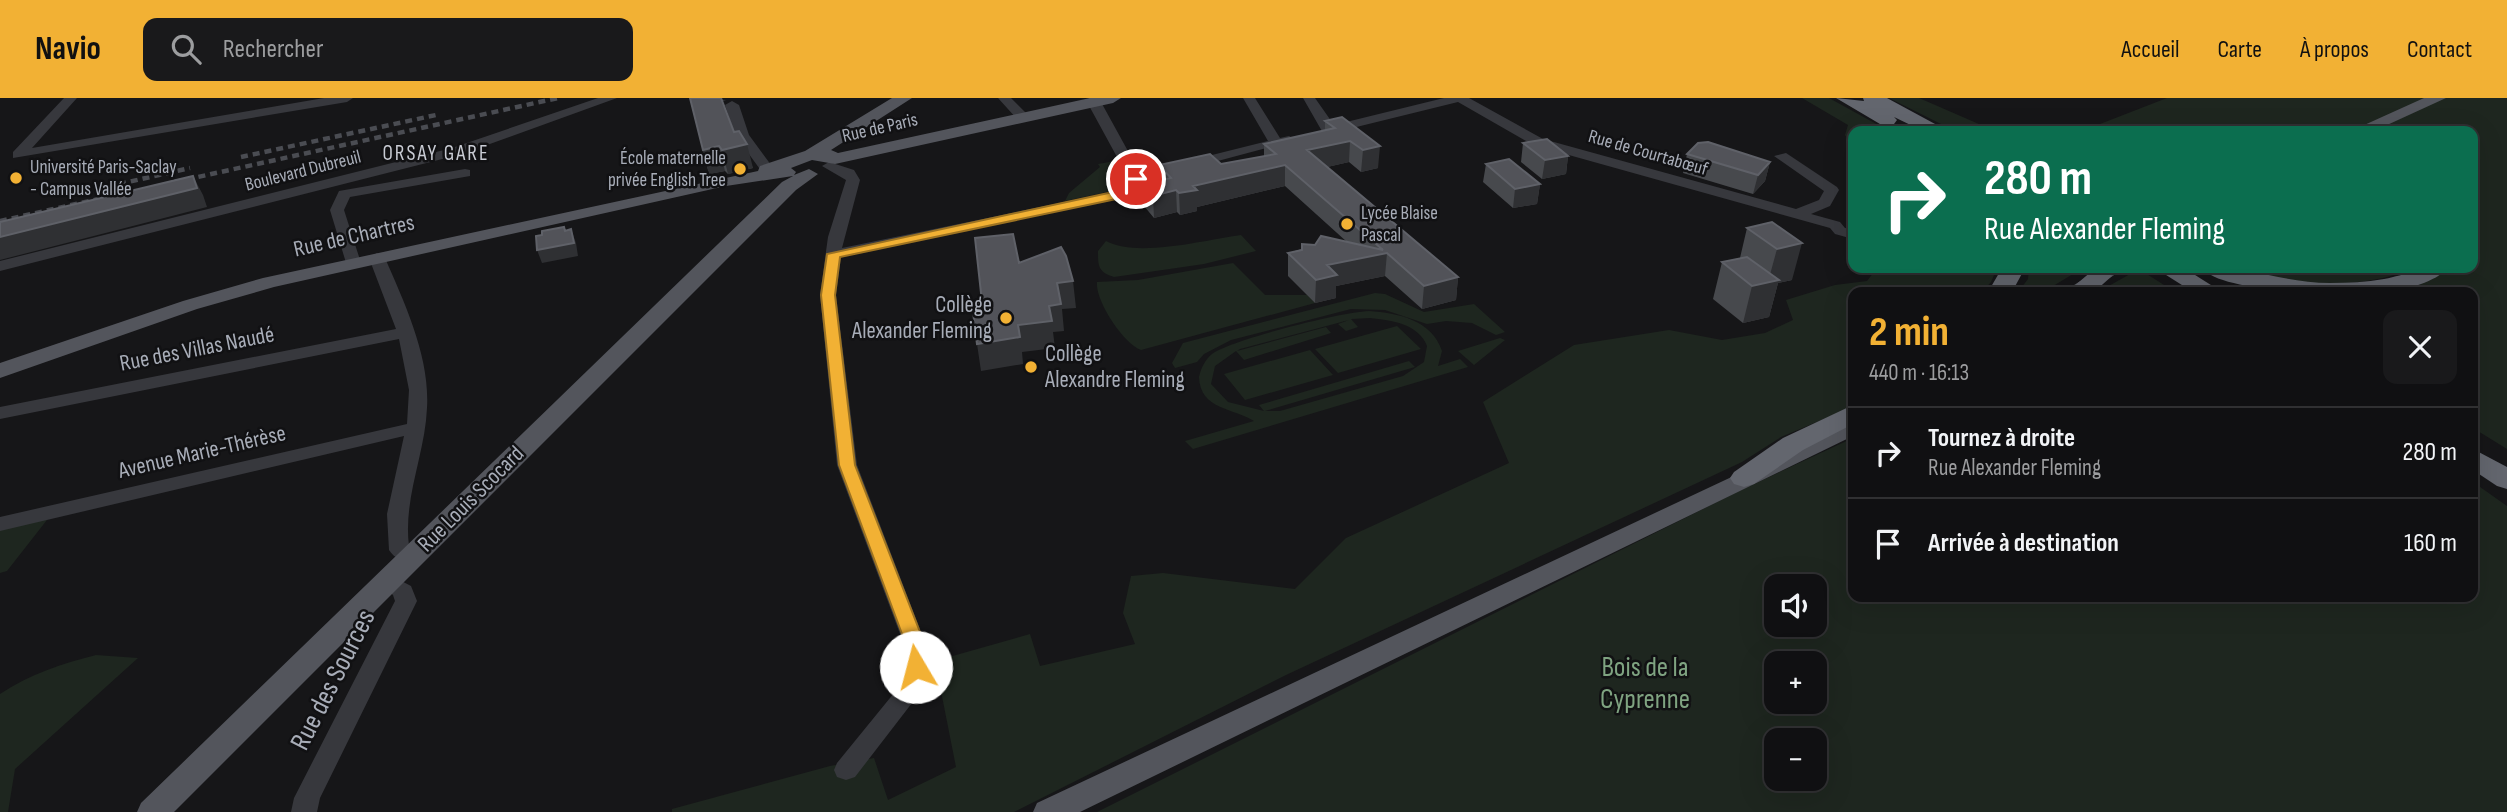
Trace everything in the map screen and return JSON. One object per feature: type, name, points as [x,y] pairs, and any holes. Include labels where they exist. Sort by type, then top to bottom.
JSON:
[{"type":"highway","points":[[1846,98],[1899,126]]},
{"type":"highway","points":[[1872,98],[1928,126]]},
{"type":"highway","points":[[2086,287],[2107,273]]},
{"type":"highway","points":[[2158,273],[2178,287]]},
{"type":"highway","points":[[2176,273],[2201,287]]},
{"type":"highway","points":[[2199,273],[2222,287]]},
{"type":"highway","points":[[2232,273],[2274,285],[2308,287]]},
{"type":"highway","points":[[2363,287],[2395,284],[2422,273]]},
{"type":"highway","points":[[1744,478],[1793,444],[1848,416]]},
{"type":"highway","points":[[2478,442],[2507,461]]},
{"type":"highway","points":[[2478,461],[2507,480]]},
{"type":"main road","points":[[796,171],[833,155],[904,98]]},
{"type":"main road","name":"Rue de Paris","points":[[833,155],[1112,98]]},
{"type":"main road","points":[[2371,126],[2438,98]]},
{"type":"main road","points":[[796,171],[833,155]]},
{"type":"main road","name":"Rue de Chartres","points":[[0,371],[190,305],[353,262],[726,181],[767,169],[796,171]]},
{"type":"main road","name":"Rue de Chartres","points":[[726,181],[796,171]]},
{"type":"main road","name":"Rue Louis Scocard","points":[[153,812],[414,557],[796,171]]},
{"type":"main road","points":[[2082,287],[2106,273]]},
{"type":"main road","points":[[1049,812],[1848,429]]},
{"type":"street","points":[[71,98],[18,155],[348,98]]},
{"type":"street","name":"Boulevard Dubreuil","points":[[0,266],[442,156],[611,98]]},
{"type":"street","points":[[1004,98],[1022,116]]},
{"type":"street","points":[[1250,98],[1276,143]]},
{"type":"street","points":[[1309,98],[1331,130]]},
{"type":"street","points":[[1136,179],[1171,167],[1460,98]]},
{"type":"street","name":"Rue de Courtabœuf","points":[[1460,98],[1538,142],[1835,225],[1840,231],[1848,233]]},
{"type":"street","points":[[834,254],[1117,195],[1135,186],[1136,179],[1095,100]]},
{"type":"street","points":[[732,105],[742,135],[767,169]]},
{"type":"street","points":[[833,155],[853,180],[834,254],[828,295],[847,465],[917,650],[914,684],[846,770]]},
{"type":"street","points":[[1781,156],[1832,190],[1825,203],[1797,214]]},
{"type":"street","points":[[353,262],[337,210],[344,194],[465,173]]},
{"type":"street","name":"Rue de Courtabœuf","points":[[1835,225],[1839,221],[1848,221]]},
{"type":"street","points":[[377,258],[403,333],[414,356],[419,381],[415,428],[401,492],[397,538],[399,550],[414,557]]},
{"type":"street","name":"Rue des Villas Naudé","points":[[0,413],[403,333]]},
{"type":"street","name":"Avenue Marie-Thérèse","points":[[0,524],[415,428]]},
{"type":"street","name":"Rue des Sources","points":[[303,812],[307,797],[406,601],[404,591],[388,581]]},
{"type":"green space","points":[[1802,98],[1829,98],[1880,126],[1848,126],[1848,139],[1845,135],[1848,125]]},
{"type":"green space","points":[[1889,98],[1919,98],[1983,126],[1945,126]]},
{"type":"green space","points":[[2167,98],[2507,98],[2507,449],[2478,431],[2478,287],[2391,287],[2432,279],[2442,273],[2478,273],[2478,126],[2095,126]]},
{"type":"green space","points":[[1115,161],[1120,173],[1120,189],[1065,201],[1069,193],[1100,167],[1098,164]]},
{"type":"green space","points":[[1241,235],[1256,251],[1204,264],[1114,277],[1102,271],[1099,264],[1098,251],[1106,241],[1119,246],[1153,248]]},
{"type":"green space","points":[[1233,263],[1265,295],[1307,295],[1315,303],[1141,350],[1119,331],[1098,290],[1097,282],[1138,280]]},
{"type":"green space","points":[[1873,273],[1995,273],[1986,287],[1848,287],[1848,409],[1781,437],[1742,462],[1286,675],[1014,812],[672,812],[672,809],[830,766],[874,758],[888,800],[956,767],[935,661],[1030,634],[1040,666],[1135,644],[1123,613],[1131,576],[1163,573],[1295,589],[1346,538],[1509,463],[1483,402],[1574,345],[1669,330],[1722,340],[1765,333],[1793,320],[1786,300],[1835,285],[1867,281]]},
{"type":"green space","points":[[2029,273],[2075,273],[2051,287],[2022,287]]},
{"type":"green space","points":[[2132,273],[2145,273],[2167,287],[2107,287]]},
{"type":"green space","points":[[2246,273],[2400,273],[2370,281],[2346,283],[2296,282]]},
{"type":"green space","points":[[1375,293],[1385,294],[1424,312],[1474,304],[1505,332],[1496,335],[1472,323],[1446,321],[1427,324],[1385,310],[1351,309],[1231,340],[1204,354],[1197,362],[1175,368],[1172,363],[1183,343]]},
{"type":"green space","points":[[1380,312],[1413,320],[1437,340],[1442,351],[1438,366],[1460,359],[1468,367],[1193,449],[1185,441],[1254,421],[1219,406],[1205,396],[1199,377],[1212,354],[1264,334],[1355,313]],"holes":[[[1370,318],[1395,322],[1418,333],[1427,346],[1424,362],[1403,376],[1280,411],[1265,411],[1415,367],[1409,361],[1259,405],[1264,411],[1228,402],[1211,384],[1215,366],[1236,351],[1244,360],[1331,333],[1326,327],[1237,351],[1240,349],[1349,320],[1338,324],[1346,331],[1358,327],[1351,319]]]},
{"type":"green space","points":[[1397,326],[1421,349],[1338,373],[1315,349]]},
{"type":"green space","points":[[1500,338],[1505,340],[1474,365],[1458,351]]},
{"type":"green space","points":[[1310,350],[1333,375],[1245,400],[1224,374]]},
{"type":"green space","name":"Bois de la Cyprenne","points":[[1848,440],[1848,602],[2478,602],[2478,486],[2507,506],[2507,812],[1097,812],[1739,491]]},
{"type":"green space","points":[[54,511],[7,571],[0,573],[0,524]]},
{"type":"green space","points":[[96,655],[138,658],[15,769],[8,812],[0,812],[0,694],[46,670]]},
{"type":"building","points":[[690,98],[721,98],[734,132],[739,131],[747,144],[722,150],[719,146],[703,150]]},
{"type":"building","points":[[1342,117],[1380,146],[1363,150],[1350,141],[1307,150],[1458,277],[1424,286],[1387,253],[1327,265],[1337,275],[1316,280],[1288,253],[1302,250],[1302,244],[1315,245],[1321,236],[1383,250],[1285,165],[1193,186],[1197,190],[1179,193],[1176,190],[1153,196],[1142,185],[1171,178],[1159,165],[1210,154],[1221,164],[1276,154],[1264,144],[1335,128],[1325,121]]},
{"type":"building","points":[[1547,139],[1568,156],[1545,160],[1523,143]]},
{"type":"building","points":[[1708,142],[1770,162],[1758,175],[1687,154],[1698,143]]},
{"type":"building","points":[[1509,159],[1540,184],[1515,189],[1486,164]]},
{"type":"building","points":[[193,176],[197,188],[0,237],[0,222]]},
{"type":"building","points":[[1772,222],[1802,243],[1777,249],[1747,228]]},
{"type":"building","points":[[564,227],[565,231],[571,229],[574,243],[537,250],[536,236],[542,235],[542,231]]},
{"type":"building","points":[[1013,234],[1019,263],[1061,247],[1073,281],[1057,283],[1061,304],[1049,306],[1052,321],[1018,325],[1020,337],[977,344],[972,304],[982,302],[975,238]]},
{"type":"building","points":[[1747,257],[1779,280],[1752,286],[1722,262]]},
{"type":"railway","points":[[175,182],[558,98]]},
{"type":"railway","points":[[241,157],[436,115]]},
{"type":"railway","points":[[84,192],[190,168]]},
{"type":"railway","points":[[0,221],[103,198]]},
{"type":"place","name":"École maternelle privée English Tree","points":[[740,169]]},
{"type":"place","name":"Université Paris-Saclay - Campus Vallée","points":[[16,178]]},
{"type":"place","name":"Lycée Blaise Pascal","points":[[1347,224]]},
{"type":"place","name":"Collège Alexander Fleming","points":[[1006,318]]},
{"type":"place","name":"Collège Alexandre Fleming","points":[[1031,367]]},
{"type":"district","name":"ORSAY GARE","points":[[436,153]]},
{"type":"route","points":[[916,667],[917,650],[847,465],[828,295],[834,254],[1117,195],[1135,186],[1136,179]]}]
